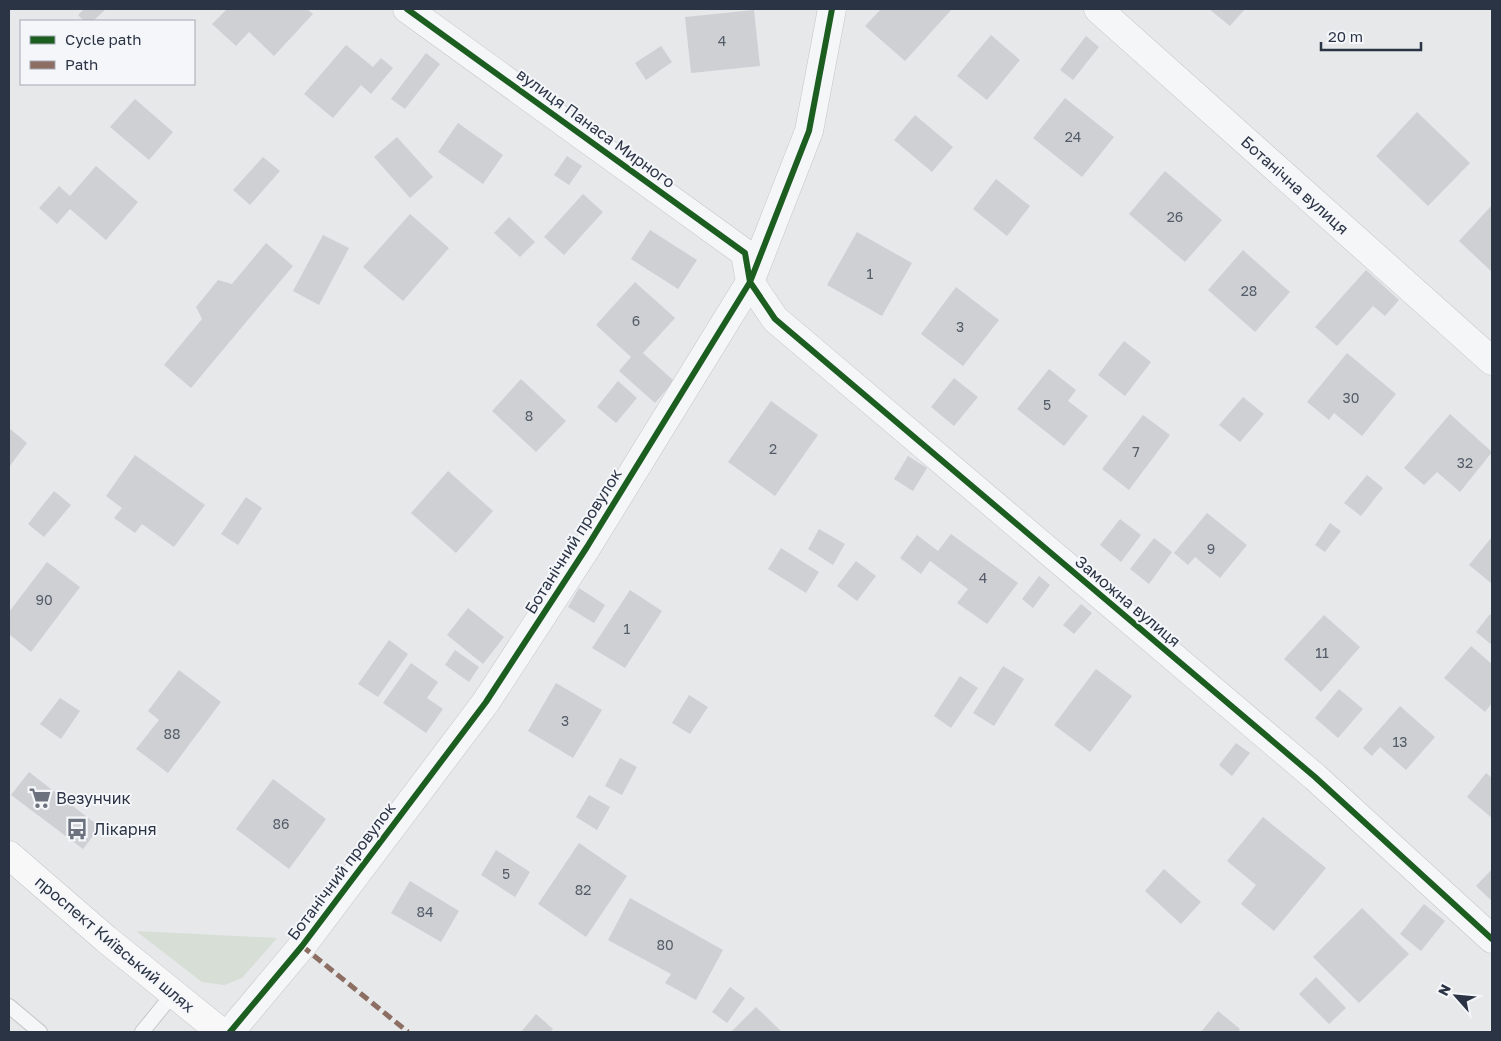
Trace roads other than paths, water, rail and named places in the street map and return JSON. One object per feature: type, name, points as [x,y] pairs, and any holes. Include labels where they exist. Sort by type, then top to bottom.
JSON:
[{"type":"main road","name":"проспект Київський шлях","points":[[9,855],[173,994],[221,1032]]},
{"type":"street","name":"вулиця Панаса Мирного","points":[[407,9],[744,253],[750,282]]},
{"type":"street","name":"Ботанічний провулок","points":[[230,1032],[302,946],[486,702],[587,547],[750,282],[810,131],[832,9]]},
{"type":"street","name":"Ботанічна вулиця","points":[[1098,9],[1492,361]]},
{"type":"street","name":"Заможна вулиця","points":[[750,282],[775,318],[1315,777],[1492,939]]},
{"type":"lane","points":[[142,1032],[173,994]]},
{"type":"lane","points":[[9,1006],[40,1032]]},
{"type":"place","name":"Везунчик","points":[[40,798]]},
{"type":"place","name":"Лікарня","points":[[77,829]]}]
